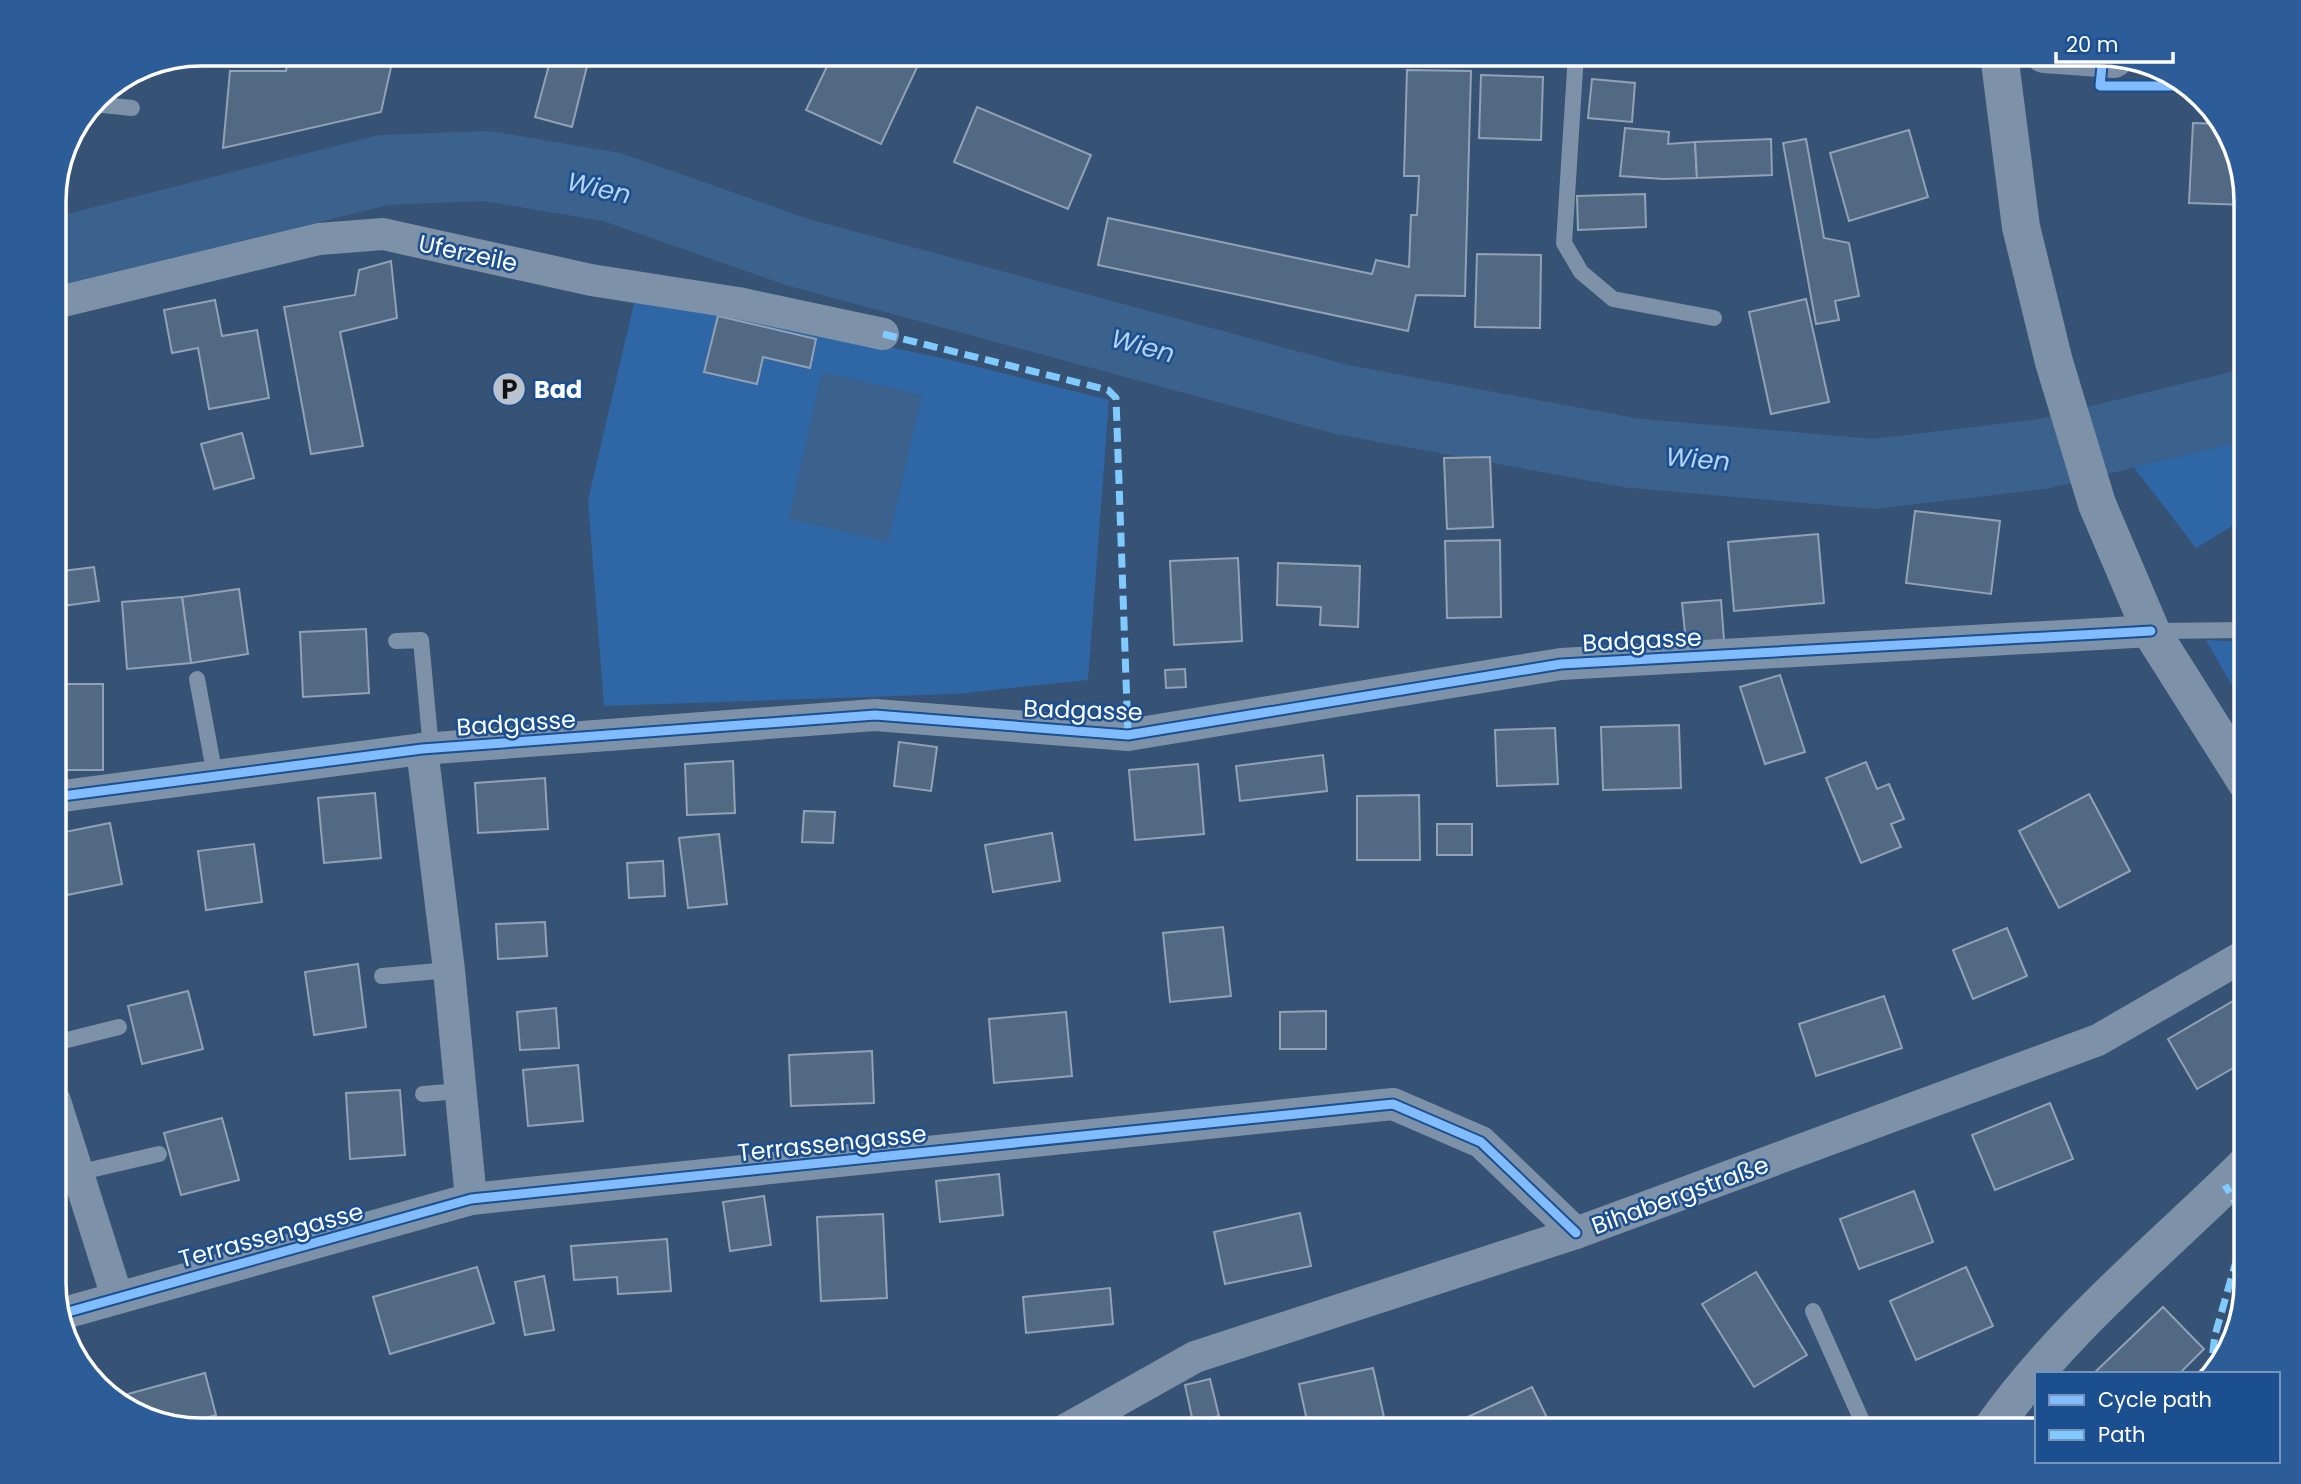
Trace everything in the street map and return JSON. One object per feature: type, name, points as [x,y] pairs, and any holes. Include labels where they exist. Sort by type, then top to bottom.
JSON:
[{"type":"street","points":[[2001,66],[2021,227],[2054,362],[2097,504],[2151,631],[2234,762]]},
{"type":"street","name":"Uferzeile","points":[[67,300],[320,239],[383,234],[591,280],[738,303],[883,334]]},
{"type":"street","name":"Badgasse","points":[[67,795],[427,749],[875,715],[1128,735],[1560,664],[2151,631]]},
{"type":"street","name":"Badgasse","points":[[427,749],[471,1199]]},
{"type":"street","name":"Bihabergstraße","points":[[1086,1418],[1195,1357],[1576,1233],[2098,1040],[2234,962]]},
{"type":"street","name":"Terrassengasse","points":[[70,1311],[471,1199],[1394,1104],[1481,1142],[1576,1233]]},
{"type":"street","points":[[67,1139],[117,1297]]},
{"type":"street","points":[[2037,1372],[2084,1320],[2234,1176]]},
{"type":"street","points":[[2000,1418],[2035,1374]]},
{"type":"lane","points":[[1575,66],[1564,243],[1581,272],[1613,299],[1714,318]]},
{"type":"lane","points":[[108,105],[132,108]]},
{"type":"lane","points":[[2151,631],[2234,630]]},
{"type":"lane","points":[[396,641],[421,640],[427,749]]},
{"type":"lane","points":[[197,680],[215,776]]},
{"type":"lane","points":[[382,975],[449,970]]},
{"type":"lane","points":[[67,1040],[120,1027]]},
{"type":"lane","points":[[423,1094],[460,1091]]},
{"type":"lane","points":[[78,1173],[159,1154]]},
{"type":"lane","points":[[1813,1311],[1861,1418]]},
{"type":"shaded area","points":[[634,303],[716,310],[951,360],[1109,400],[1088,680],[955,694],[604,706],[588,500]]},
{"type":"shaded area","points":[[822,372],[922,395],[888,542],[789,519]]},
{"type":"shaded area","points":[[2234,426],[2234,525],[2196,548],[2129,461]]},
{"type":"shaded area","points":[[2206,640],[2234,641],[2234,689]]},
{"type":"building","points":[[287,66],[391,66],[381,112],[223,148],[230,71],[286,71]]},
{"type":"building","points":[[549,66],[587,66],[572,127],[535,117]]},
{"type":"building","points":[[827,66],[918,66],[881,144],[806,110]]},
{"type":"building","points":[[1407,70],[1471,71],[1465,296],[1416,295],[1408,331],[1098,265],[1108,218],[1372,274],[1376,260],[1409,267],[1411,215],[1417,215],[1419,176],[1404,176]]},
{"type":"building","points":[[1481,75],[1543,77],[1541,140],[1479,138]]},
{"type":"building","points":[[1592,79],[1635,83],[1632,122],[1588,118]]},
{"type":"building","points":[[977,107],[1091,155],[1068,209],[954,162]]},
{"type":"building","points":[[2193,123],[2209,124],[2227,158],[2232,175],[2234,205],[2189,203]]},
{"type":"building","points":[[1625,128],[1669,132],[1668,144],[1695,142],[1697,178],[1620,176]]},
{"type":"building","points":[[1909,130],[1928,197],[1849,221],[1830,153]]},
{"type":"building","points":[[1771,139],[1772,175],[1697,178],[1695,142]]},
{"type":"building","points":[[1806,139],[1824,238],[1849,243],[1859,296],[1835,301],[1839,320],[1816,324],[1783,143]]},
{"type":"building","points":[[1645,194],[1646,227],[1578,230],[1577,196]]},
{"type":"building","points":[[1477,254],[1541,255],[1540,328],[1475,327]]},
{"type":"building","points":[[391,261],[397,318],[340,332],[363,446],[311,454],[284,307],[355,295],[359,270]]},
{"type":"building","points":[[1806,299],[1829,402],[1771,414],[1749,312]]},
{"type":"building","points":[[215,300],[222,336],[257,330],[269,398],[209,409],[198,348],[172,353],[164,310]]},
{"type":"building","points":[[718,316],[816,339],[810,368],[763,357],[757,384],[704,372]]},
{"type":"building","points":[[242,433],[254,478],[214,489],[201,444]]},
{"type":"building","points":[[1490,457],[1493,527],[1447,529],[1444,458]]},
{"type":"building","points":[[1915,511],[2000,521],[1991,594],[1906,583]]},
{"type":"building","points":[[1818,534],[1824,603],[1734,611],[1728,542]]},
{"type":"building","points":[[1500,540],[1501,617],[1447,618],[1445,541]]},
{"type":"building","points":[[1238,558],[1242,641],[1174,645],[1170,561]]},
{"type":"building","points":[[1278,563],[1360,566],[1358,627],[1320,625],[1321,607],[1277,605]]},
{"type":"building","points":[[94,567],[99,601],[67,605],[67,570]]},
{"type":"building","points":[[239,589],[248,654],[191,663],[182,597]]},
{"type":"building","points":[[182,597],[191,663],[127,669],[122,602]]},
{"type":"building","points":[[1721,600],[1724,640],[1686,643],[1682,603]]},
{"type":"building","points":[[366,629],[369,693],[303,697],[300,632]]},
{"type":"building","points":[[1185,669],[1186,687],[1166,688],[1165,670]]},
{"type":"building","points":[[1780,675],[1805,752],[1765,764],[1740,687]]},
{"type":"building","points":[[67,684],[103,684],[103,770],[67,770]]},
{"type":"building","points":[[1679,725],[1681,788],[1603,790],[1601,727]]},
{"type":"building","points":[[1555,728],[1558,784],[1497,786],[1495,730]]},
{"type":"building","points":[[899,742],[937,747],[931,791],[894,786]]},
{"type":"building","points":[[1323,755],[1327,791],[1240,801],[1236,766]]},
{"type":"building","points":[[733,761],[735,813],[687,815],[685,764]]},
{"type":"building","points":[[1866,762],[1877,789],[1889,784],[1904,819],[1891,824],[1901,847],[1861,863],[1826,778]]},
{"type":"building","points":[[1198,764],[1204,834],[1135,840],[1129,770]]},
{"type":"building","points":[[545,778],[548,829],[478,833],[475,783]]},
{"type":"building","points":[[375,793],[381,858],[324,863],[318,798]]},
{"type":"building","points":[[2089,794],[2130,871],[2059,908],[2019,831]]},
{"type":"building","points":[[1419,795],[1420,860],[1357,860],[1357,796]]},
{"type":"building","points":[[804,811],[835,812],[833,843],[802,842]]},
{"type":"building","points":[[110,823],[122,884],[67,895],[67,832]]},
{"type":"building","points":[[1437,824],[1472,824],[1472,855],[1437,855]]},
{"type":"building","points":[[1052,833],[1060,881],[993,892],[985,845]]},
{"type":"building","points":[[719,834],[727,904],[688,908],[679,838]]},
{"type":"building","points":[[254,844],[262,902],[206,910],[198,851]]},
{"type":"building","points":[[663,861],[665,896],[629,898],[627,863]]},
{"type":"building","points":[[545,922],[547,956],[498,959],[496,924]]},
{"type":"building","points":[[1223,927],[1231,996],[1170,1002],[1163,933]]},
{"type":"building","points":[[2007,928],[2027,976],[1973,999],[1953,950]]},
{"type":"building","points":[[358,964],[366,1027],[314,1035],[305,972]]},
{"type":"building","points":[[188,991],[203,1049],[142,1064],[128,1006]]},
{"type":"building","points":[[1884,996],[1902,1048],[1816,1076],[1799,1024]]},
{"type":"building","points":[[2234,1000],[2234,1068],[2197,1089],[2168,1039]]},
{"type":"building","points":[[556,1008],[559,1048],[520,1050],[517,1012]]},
{"type":"building","points":[[1326,1011],[1326,1049],[1280,1049],[1280,1012]]},
{"type":"building","points":[[1066,1012],[1072,1076],[994,1083],[989,1019]]},
{"type":"building","points":[[872,1051],[874,1103],[791,1106],[789,1055]]},
{"type":"building","points":[[578,1065],[583,1121],[528,1126],[523,1070]]},
{"type":"building","points":[[400,1090],[405,1155],[350,1159],[346,1093]]},
{"type":"building","points":[[2050,1103],[2073,1159],[1995,1190],[1972,1135]]},
{"type":"building","points":[[222,1118],[239,1180],[181,1195],[164,1133]]},
{"type":"building","points":[[999,1174],[1003,1215],[940,1222],[936,1181]]},
{"type":"building","points":[[1914,1191],[1933,1242],[1859,1269],[1840,1219]]},
{"type":"building","points":[[764,1196],[771,1245],[730,1251],[723,1202]]},
{"type":"building","points":[[1300,1213],[1311,1266],[1225,1284],[1214,1232]]},
{"type":"building","points":[[883,1214],[887,1298],[821,1301],[817,1217]]},
{"type":"building","points":[[667,1239],[671,1291],[618,1294],[617,1277],[574,1280],[571,1246]]},
{"type":"building","points":[[477,1267],[494,1323],[390,1354],[373,1297]]},
{"type":"building","points":[[1966,1267],[1993,1326],[1916,1360],[1890,1301]]},
{"type":"building","points":[[1756,1272],[1807,1355],[1754,1387],[1702,1304]]},
{"type":"building","points":[[544,1276],[554,1330],[525,1335],[515,1282]]},
{"type":"building","points":[[1110,1288],[1113,1324],[1026,1333],[1023,1297]]},
{"type":"building","points":[[2163,1307],[2204,1349],[2181,1372],[2095,1372]]},
{"type":"building","points":[[1373,1368],[1384,1417],[1306,1418],[1299,1384]]},
{"type":"building","points":[[205,1373],[216,1415],[202,1418],[167,1413],[142,1404],[126,1394]]},
{"type":"building","points":[[1210,1379],[1219,1416],[1192,1418],[1185,1385]]},
{"type":"building","points":[[1532,1387],[1547,1418],[1466,1418]]},
{"type":"waterway","name":"Wien","points":[[67,249],[383,170],[487,166],[612,187],[797,252],[1344,400],[1632,453],[1874,474],[2042,454],[2234,407]]},
{"type":"marked path","points":[[883,334],[1108,390],[1116,398],[1128,735]]},
{"type":"marked path","points":[[2225,1185],[2234,1200]]},
{"type":"marked path","points":[[2212,1357],[2215,1335],[2234,1268]]},
{"type":"cycle path","points":[[2102,66],[2100,86],[2169,86]]},
{"type":"cycle path","points":[[67,795],[422,749],[875,715],[1128,735],[1561,664],[2151,631]]},
{"type":"cycle path","points":[[70,1312],[471,1199],[1393,1104],[1481,1142],[1576,1233]]},
{"type":"place","name":"Bad","points":[[509,389]]}]
